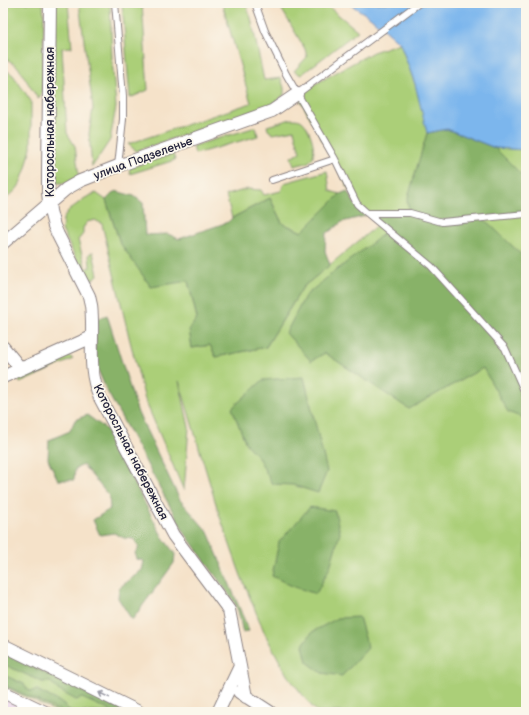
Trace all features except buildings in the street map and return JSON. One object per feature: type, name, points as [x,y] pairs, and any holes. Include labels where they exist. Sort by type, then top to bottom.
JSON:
[{"type":"street","name":"Которосльная набережная","points":[[50,3],[48,160],[49,203],[54,226],[90,301],[92,310],[93,375],[95,386],[173,535],[229,610],[246,697]]},
{"type":"street","name":"улица Подзеленье","points":[[3,243],[72,185],[118,166],[272,111],[297,94]]},
{"type":"street","points":[[3,377],[92,337]]},
{"type":"street","points":[[3,348],[21,369]]},
{"type":"street","points":[[3,645],[139,712]]},
{"type":"street","points":[[218,712],[240,666]]},
{"type":"street","points":[[230,686],[270,712]]},
{"type":"street","points":[[3,692],[45,712]]},
{"type":"lane","points":[[115,3],[123,82],[122,124],[118,166]]},
{"type":"lane","points":[[255,3],[286,74],[335,159],[357,204],[431,266],[505,348],[526,395]]},
{"type":"lane","points":[[297,94],[419,3]]},
{"type":"lane","points":[[272,180],[335,159]]},
{"type":"lane","points":[[367,213],[410,213],[442,222],[526,214]]},
{"type":"shaded area","points":[[3,698],[32,712],[3,712]]},
{"type":"green space","points":[[3,3],[43,3],[42,93],[38,99],[18,67],[3,56]]},
{"type":"green space","points":[[55,3],[68,3],[72,47],[62,48],[67,133],[75,146],[79,176],[67,183],[57,183],[52,177]]},
{"type":"green space","points":[[79,3],[110,3],[112,59],[116,107],[110,140],[92,167],[89,134],[93,108]]},
{"type":"green space","points":[[122,3],[142,3],[148,90],[130,98]]},
{"type":"green space","points":[[222,3],[245,3],[251,18],[264,80],[281,78],[284,88],[284,95],[271,105],[136,151],[128,144],[251,103]]},
{"type":"green space","points":[[278,3],[324,3],[358,31],[301,75],[294,71],[307,57],[305,49]]},
{"type":"green space","points":[[400,43],[415,84],[447,129],[495,148],[526,150],[526,712],[318,712],[313,708],[287,675],[265,634],[241,576],[219,514],[179,381],[189,427],[184,491],[145,400],[102,224],[95,220],[87,222],[83,228],[83,234],[78,240],[86,269],[90,267],[89,254],[93,252],[98,275],[88,283],[62,230],[63,219],[68,211],[85,198],[96,193],[106,200],[120,243],[188,281],[197,318],[190,330],[192,348],[210,345],[216,357],[266,347],[303,287],[379,224],[357,204],[297,94],[373,52]]},
{"type":"green space","points":[[3,68],[13,75],[31,101],[31,147],[26,168],[19,186],[3,201]]},
{"type":"green space","points":[[291,119],[301,120],[306,125],[314,150],[310,161],[294,166],[291,157],[300,152],[294,130],[273,134],[268,130],[267,126]]},
{"type":"green space","points":[[256,127],[258,136],[195,154],[193,146]]},
{"type":"green space","points":[[447,129],[495,148],[526,179],[526,214],[483,218],[526,259],[526,419],[508,412],[483,368],[409,409],[325,353],[311,361],[286,333],[305,296],[376,240],[387,229],[367,213],[410,213],[407,201],[427,133]]},
{"type":"green space","points":[[173,154],[175,160],[130,174],[129,168]]},
{"type":"green space","points":[[327,171],[330,191],[340,194],[302,232],[282,223],[270,198],[232,218],[226,195],[248,189],[261,190],[264,195],[281,191],[284,183]]},
{"type":"green space","points":[[115,191],[134,196],[143,203],[145,235],[168,234],[179,239],[228,222],[232,218],[270,198],[282,223],[302,232],[340,194],[347,191],[356,206],[365,216],[342,222],[326,234],[325,251],[330,265],[303,287],[266,347],[216,357],[210,345],[192,348],[189,330],[197,318],[188,281],[151,287],[120,243],[106,200]]},
{"type":"green space","points":[[107,315],[138,413],[180,500],[208,532],[249,631],[243,633],[238,611],[233,600],[184,532],[107,391],[95,363],[95,320]]},
{"type":"green space","points":[[63,356],[69,356],[73,359],[20,383],[18,377]]},
{"type":"green space","points":[[304,377],[327,471],[318,493],[293,485],[272,484],[258,457],[246,444],[232,408],[263,380]]},
{"type":"green space","points":[[87,415],[106,429],[162,536],[175,554],[174,563],[132,620],[118,598],[119,588],[142,570],[144,561],[137,559],[135,553],[139,548],[134,539],[124,538],[114,533],[100,535],[93,520],[110,509],[109,496],[83,465],[75,469],[74,480],[58,480],[48,459],[49,440],[70,431],[75,420]]},
{"type":"green space","points":[[310,507],[335,511],[340,533],[330,567],[316,594],[292,586],[272,576],[279,542]]},
{"type":"green space","points":[[359,617],[368,648],[342,676],[322,673],[307,662],[303,645],[312,632],[338,618]]},
{"type":"green space","points":[[3,651],[127,712],[57,712],[3,686]]},
{"type":"green space","points":[[3,653],[124,712],[111,712],[82,698],[76,700],[58,690],[51,682],[42,682],[3,664]]},
{"type":"green space","points":[[3,676],[24,684],[29,691],[37,690],[64,704],[68,710],[74,712],[62,712],[4,685]]},
{"type":"water","points":[[348,3],[526,3],[526,150],[495,148],[447,129],[427,133],[415,84],[400,43],[370,17]]}]
